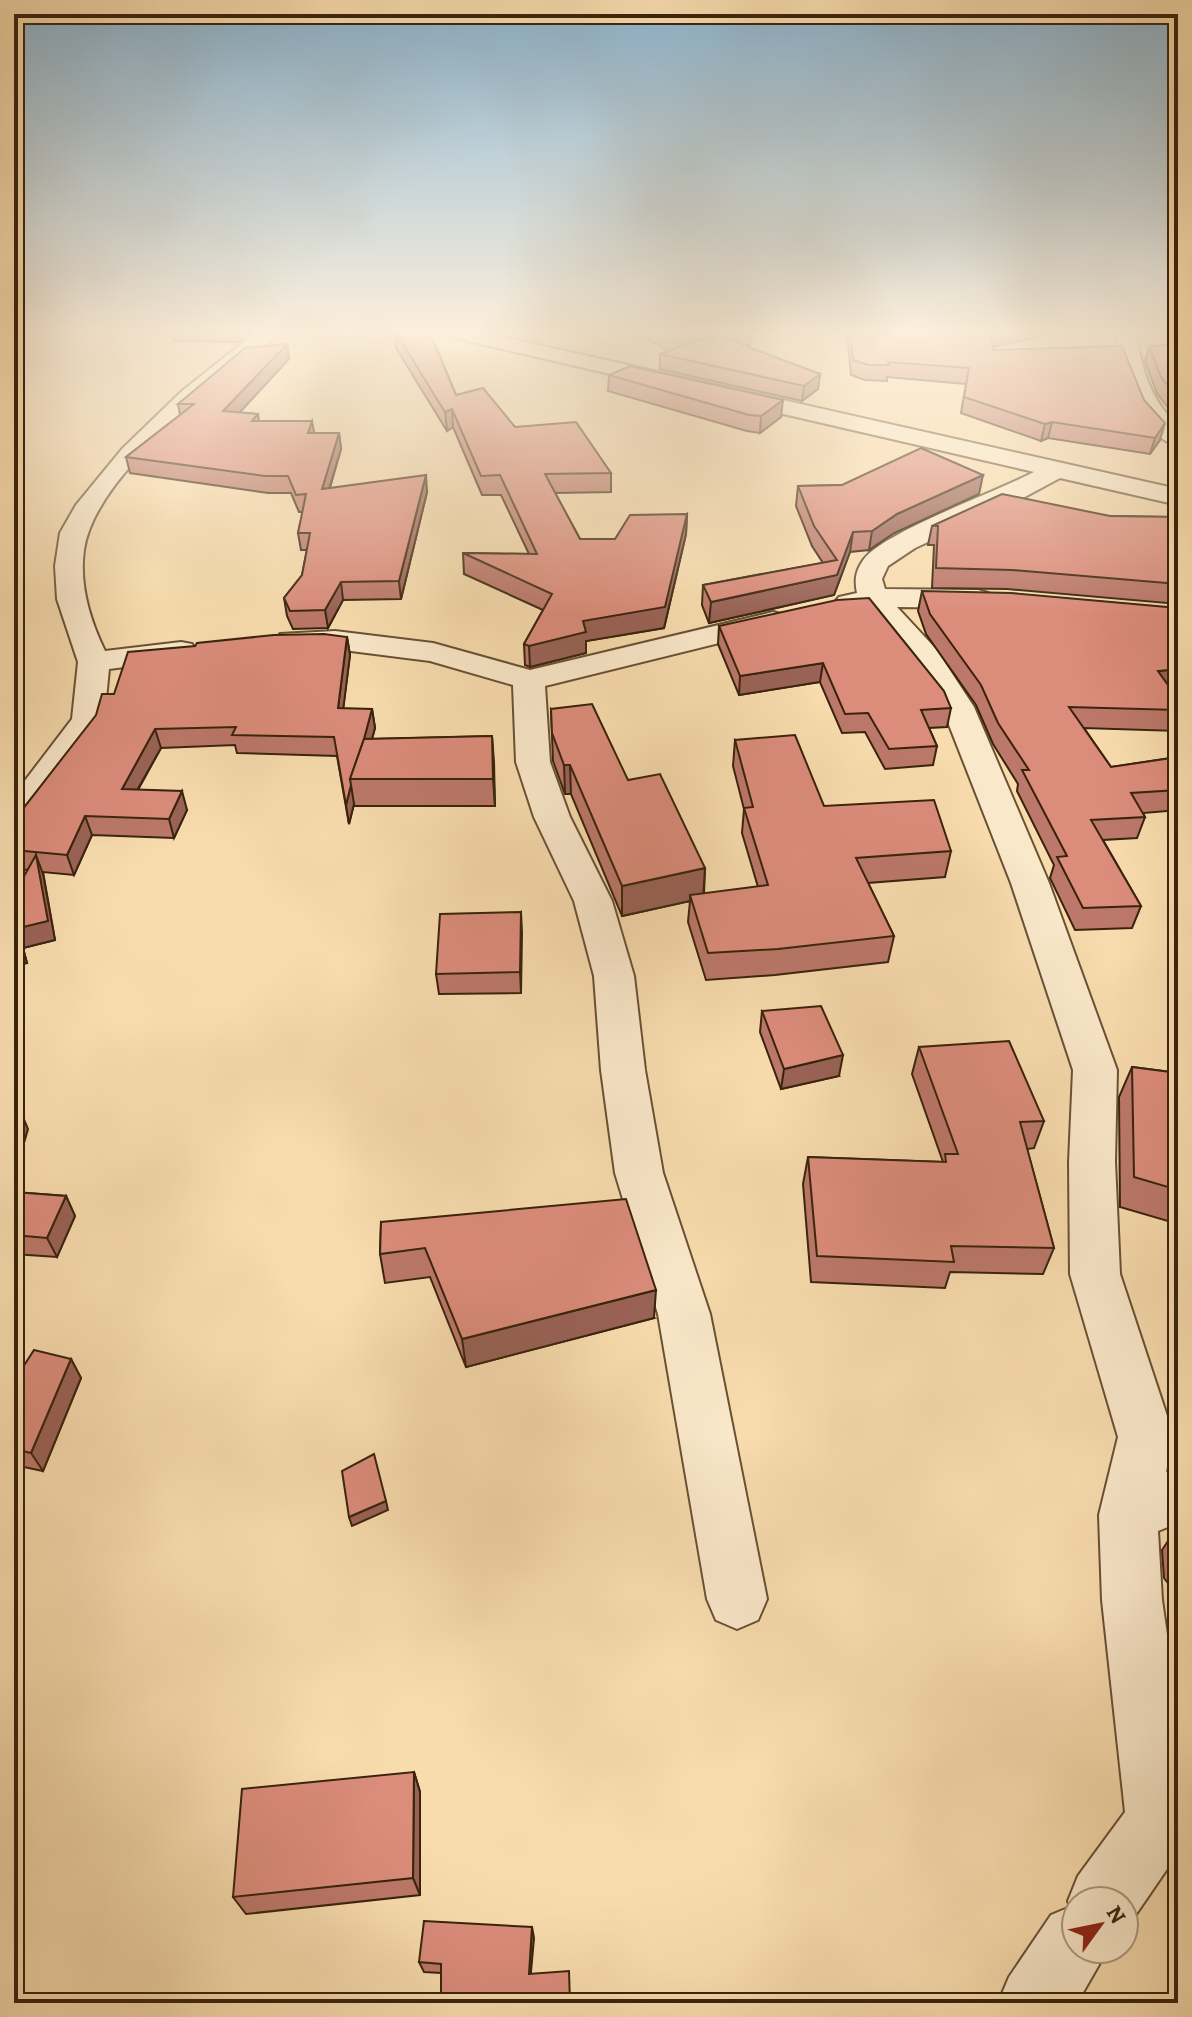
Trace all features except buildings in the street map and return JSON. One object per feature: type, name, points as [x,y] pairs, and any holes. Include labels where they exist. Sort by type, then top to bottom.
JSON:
[{"type":"street","points":[[14,819],[82,732],[88,719],[94,662],[79,628],[68,587],[74,532],[96,495],[158,427]]},
{"type":"street","points":[[868,427],[1178,497]]},
{"type":"street","points":[[1055,470],[1012,494],[905,542],[876,562],[868,579],[873,598],[925,656],[958,707],[1030,883],[1095,1070],[1092,1162],[1095,1274],[1146,1437],[1153,1505],[1132,1600],[1160,1821],[1114,1885]]},
{"type":"street","points":[[271,641],[335,640],[433,652],[529,680],[681,641],[873,598],[1007,601]]},
{"type":"street","points":[[94,662],[214,647]]},
{"type":"street","points":[[529,680],[533,762],[552,817],[593,901],[614,976],[623,1070],[639,1173],[684,1314],[737,1599]]},
{"type":"street","points":[[1035,2003],[1060,1965]]}]
